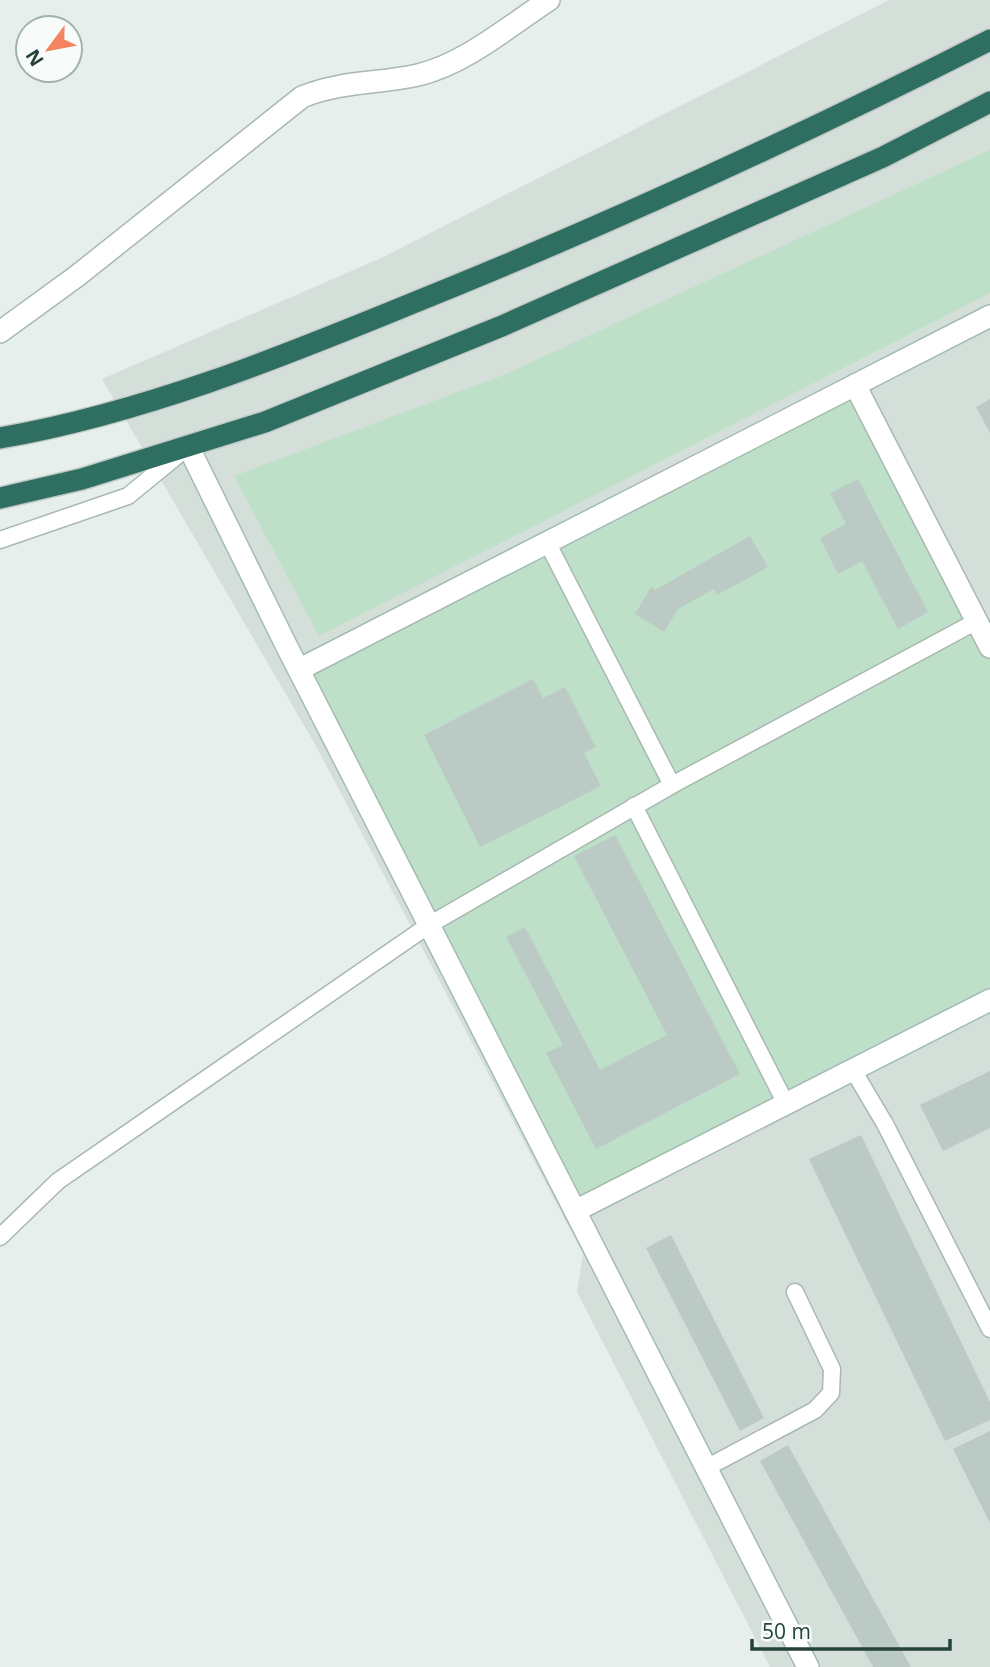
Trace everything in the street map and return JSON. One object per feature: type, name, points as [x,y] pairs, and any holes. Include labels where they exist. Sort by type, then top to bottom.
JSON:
[{"type":"highway","points":[[4,435],[48,430],[282,357],[573,239],[833,119],[990,40]]},
{"type":"highway","points":[[0,498],[82,479],[265,422],[502,327],[883,157],[990,103]]},
{"type":"street","points":[[0,332],[77,276],[302,97],[345,83],[416,75],[438,69],[549,0]]},
{"type":"street","points":[[300,669],[990,316]]},
{"type":"street","points":[[855,385],[990,647]]},
{"type":"street","points":[[188,446],[808,1667]]},
{"type":"street","points":[[575,1211],[990,1000]]},
{"type":"lane","points":[[0,540],[128,496],[188,446]]},
{"type":"lane","points":[[547,542],[672,785]]},
{"type":"lane","points":[[0,1237],[58,1181],[429,925],[634,806],[977,621]]},
{"type":"lane","points":[[634,806],[786,1104]]},
{"type":"lane","points":[[853,1070],[990,1329]]},
{"type":"lane","points":[[706,1468],[815,1410],[831,1393],[831,1369],[795,1293]]},
{"type":"shaded area","points":[[889,0],[990,0],[990,1667],[770,1667],[577,1292],[583,1254],[316,746],[102,379],[379,259]]},
{"type":"green space","points":[[990,150],[990,293],[319,636],[234,476],[506,374]]},
{"type":"green space","points":[[855,385],[990,647],[990,1000],[575,1211],[300,669]]},
{"type":"building","points":[[990,399],[990,433],[976,407]]},
{"type":"building","points":[[858,479],[928,612],[898,629],[862,561],[838,574],[820,538],[846,524],[830,493]]},
{"type":"building","points":[[750,536],[768,567],[717,595],[714,589],[678,609],[664,632],[635,614],[651,587],[655,590]]},
{"type":"building","points":[[533,679],[543,698],[565,687],[596,747],[584,753],[601,786],[480,847],[424,735]]},
{"type":"building","points":[[615,835],[740,1074],[596,1149],[546,1053],[563,1045],[506,937],[525,927],[600,1070],[667,1035],[574,856]]},
{"type":"building","points":[[990,1071],[990,1128],[943,1151],[920,1105]]},
{"type":"building","points":[[861,1135],[990,1402],[990,1420],[945,1441],[809,1159]]},
{"type":"building","points":[[671,1235],[764,1418],[740,1431],[646,1248]]},
{"type":"building","points":[[990,1431],[990,1523],[953,1449]]},
{"type":"building","points":[[788,1445],[911,1667],[873,1667],[760,1461]]}]
